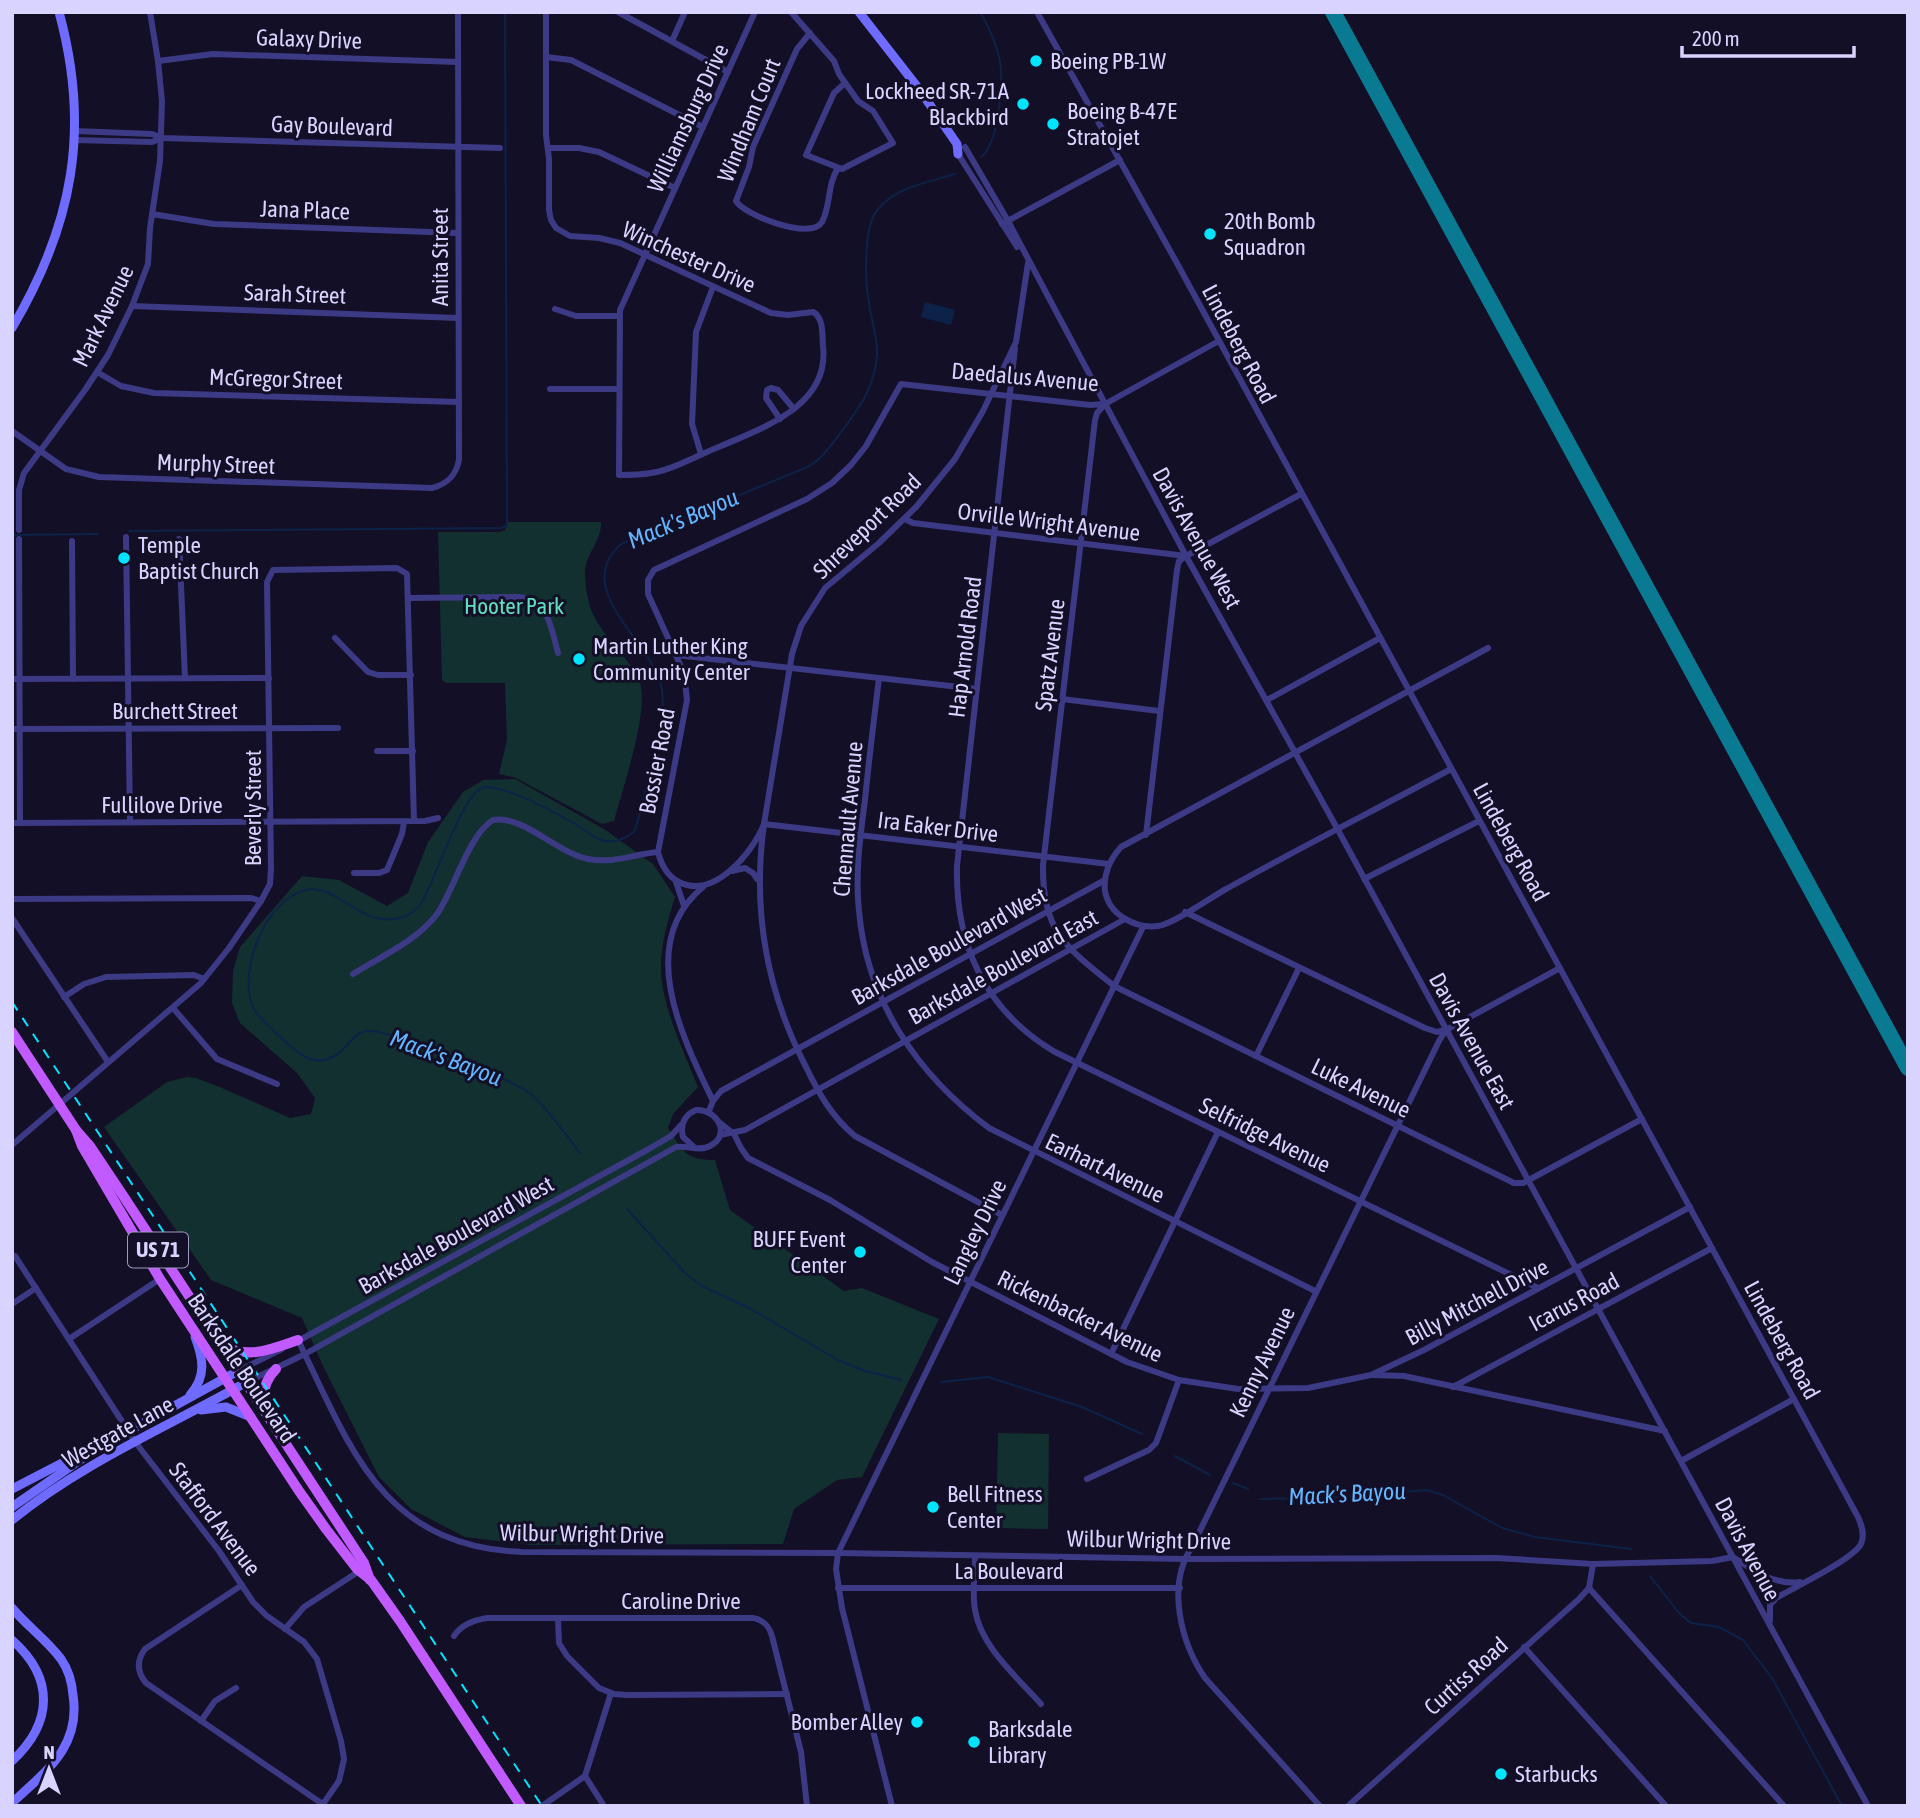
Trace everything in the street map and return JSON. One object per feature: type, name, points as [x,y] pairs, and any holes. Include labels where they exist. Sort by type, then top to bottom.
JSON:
[{"type":"main road","points":[[12,328],[36,285],[57,234],[69,184],[74,136],[71,71],[58,12]]},
{"type":"main road","points":[[859,12],[919,89],[960,148]]},
{"type":"main road","name":"Barksdale Boulevard","points":[[12,1032],[311,1482],[362,1569]]},
{"type":"main road","name":"Barksdale Boulevard","points":[[76,1130],[86,1153],[159,1279],[299,1490],[400,1621],[521,1806]]},
{"type":"main road","points":[[159,1279],[172,1271]]},
{"type":"main road","points":[[184,1401],[195,1389],[202,1370],[201,1354],[194,1332]]},
{"type":"main road","points":[[219,1343],[235,1351],[255,1354],[298,1340]]},
{"type":"main road","points":[[268,1417],[263,1392],[269,1376],[276,1368]]},
{"type":"main road","name":"Westgate Lane","points":[[12,1507],[96,1449],[238,1371]]},
{"type":"main road","name":"Westgate Lane","points":[[12,1523],[26,1509],[69,1479],[245,1383]]},
{"type":"main road","points":[[196,1410],[226,1408],[251,1417]]},
{"type":"main road","points":[[12,1489],[74,1457],[96,1449]]},
{"type":"main road","points":[[299,1490],[311,1482]]},
{"type":"main road","points":[[12,1608],[61,1660],[71,1682],[75,1716],[69,1739],[60,1756],[12,1803]]},
{"type":"main road","points":[[12,1640],[36,1668],[43,1695],[40,1723],[35,1735],[12,1761]]},
{"type":"street","name":"Mark Avenue","points":[[19,530],[20,484],[27,468],[97,372],[132,306],[150,257],[152,214],[162,138],[162,101],[150,12]]},
{"type":"street","name":"Anita Street","points":[[432,488],[451,478],[458,465],[458,12]]},
{"type":"street","name":"Winchester Drive","points":[[546,12],[549,210],[556,229],[570,236],[606,239],[776,314],[810,311],[817,313]]},
{"type":"street","points":[[618,12],[728,72]]},
{"type":"street","points":[[672,41],[685,12]]},
{"type":"street","name":"Williamsburg Drive","points":[[755,12],[644,254],[619,316],[619,475],[660,471],[780,419],[794,409],[817,384],[823,369],[824,350],[817,313]]},
{"type":"street","points":[[791,12],[836,62],[838,72],[845,83],[860,103],[873,111],[893,143],[846,168],[838,169],[806,155],[834,93],[845,83]]},
{"type":"street","name":"Lindeberg Road","points":[[1037,12],[1858,1517],[1863,1533],[1861,1543],[1850,1556],[1805,1581]]},
{"type":"street","name":"Windham Court","points":[[810,33],[797,48],[753,147],[749,167],[736,201],[741,208],[784,227],[816,226],[822,221],[831,183],[838,169]]},
{"type":"street","name":"Galaxy Drive","points":[[158,61],[213,54],[458,62]]},
{"type":"street","points":[[546,57],[571,60],[703,127]]},
{"type":"street","name":"Gay Boulevard","points":[[74,136],[152,134],[162,138],[500,148]]},
{"type":"street","points":[[548,148],[579,148],[599,152],[675,188]]},
{"type":"street","name":"Davis Avenue West","points":[[960,148],[1028,263],[1338,830]]},
{"type":"street","points":[[1005,223],[1120,160]]},
{"type":"street","name":"Jana Place","points":[[152,214],[215,225],[457,233]]},
{"type":"street","name":"Shreveport Road","points":[[713,1101],[689,1048],[670,986],[670,940],[684,906],[706,885],[727,873],[752,848],[764,824],[790,668],[801,626],[825,588],[905,519],[955,459],[1016,342],[1028,263]]},
{"type":"street","points":[[701,454],[692,424],[696,332],[713,287]]},
{"type":"street","name":"Sarah Street","points":[[132,306],[458,317]]},
{"type":"street","points":[[555,309],[576,316],[619,316]]},
{"type":"street","name":"Hap Arnold Road","points":[[992,993],[970,954],[963,933],[958,901],[959,847],[1016,342]]},
{"type":"street","name":"Daedalus Avenue","points":[[898,387],[906,383],[1090,405],[1105,404],[1217,342]]},
{"type":"street","name":"McGregor Street","points":[[97,372],[121,386],[142,392],[459,402]]},
{"type":"street","name":"Bossier Road","points":[[659,852],[687,700],[687,682],[648,594],[647,583],[654,570],[807,499],[832,483],[856,460],[866,446],[898,387]]},
{"type":"street","points":[[550,389],[618,389]]},
{"type":"street","points":[[780,419],[766,398],[768,390],[778,390],[794,409]]},
{"type":"street","name":"Spatz Avenue","points":[[1047,912],[1043,881],[1044,856],[1095,420],[1105,404]]},
{"type":"street","name":"Murphy Street","points":[[12,431],[66,469],[99,477],[432,488]]},
{"type":"street","points":[[1146,835],[1180,561],[1301,494]]},
{"type":"street","name":"Orville Wright Avenue","points":[[905,519],[913,523],[1186,556]]},
{"type":"street","points":[[126,537],[130,822]]},
{"type":"street","points":[[16,823],[15,563],[19,539]]},
{"type":"street","points":[[180,539],[185,678]]},
{"type":"street","points":[[72,541],[73,679]]},
{"type":"street","name":"Beverly Street","points":[[12,1145],[107,1062],[173,1009],[204,979],[261,901],[271,879],[267,586],[270,572],[295,568],[397,568],[405,571],[409,580],[409,598]]},
{"type":"street","points":[[414,821],[409,598],[532,599],[545,611],[558,653]]},
{"type":"street","points":[[335,638],[370,674],[411,675]]},
{"type":"street","points":[[1267,700],[1380,638]]},
{"type":"street","points":[[1125,919],[1111,905],[1105,890],[1109,864],[1121,847],[1488,648]]},
{"type":"street","points":[[676,655],[977,689]]},
{"type":"street","points":[[16,679],[269,678]]},
{"type":"street","name":"Chennault Avenue","points":[[879,678],[860,836],[860,927],[871,972],[883,1002],[905,1041]]},
{"type":"street","points":[[1062,699],[1160,711]]},
{"type":"street","name":"Burchett Street","points":[[16,729],[338,728]]},
{"type":"street","points":[[377,751],[412,751]]},
{"type":"street","points":[[1143,927],[1161,926],[1178,919],[1185,912],[1451,769]]},
{"type":"street","name":"Fullilove Drive","points":[[16,823],[404,822],[438,818]]},
{"type":"street","points":[[353,974],[412,937],[438,913],[481,831],[493,820],[512,820],[553,845],[586,859],[609,861],[659,852],[663,866],[679,886],[684,906]]},
{"type":"street","points":[[1364,879],[1479,821]]},
{"type":"street","points":[[354,873],[379,873],[387,870],[402,834],[404,822]]},
{"type":"street","points":[[764,824],[759,882],[761,931],[766,959],[778,1003],[796,1049],[817,1090],[837,1119],[855,1136],[1002,1215]]},
{"type":"street","name":"Ira Eaker Drive","points":[[764,824],[1109,864]]},
{"type":"street","name":"Davis Avenue East","points":[[1338,830],[1599,1308]]},
{"type":"street","points":[[727,873],[745,868],[753,873],[759,882]]},
{"type":"street","name":"Shreveport Road","points":[[673,878],[690,886],[706,885]]},
{"type":"street","name":"Barksdale Boulevard West","points":[[713,1101],[721,1091],[1105,879]]},
{"type":"street","points":[[12,899],[251,898],[261,901]]},
{"type":"street","name":"Luke Avenue","points":[[1047,912],[1053,926],[1070,950],[1114,986],[1514,1183],[1528,1181]]},
{"type":"street","points":[[1185,912],[1437,1032],[1446,1030],[1560,968]]},
{"type":"street","points":[[12,918],[107,1062]]},
{"type":"street","name":"Barksdale Boulevard East","points":[[720,1135],[745,1130],[1125,919],[1143,927]]},
{"type":"street","name":"Langley Drive","points":[[838,1553],[1143,927]]},
{"type":"street","points":[[1256,1056],[1299,968]]},
{"type":"street","points":[[64,997],[89,982],[112,976],[194,975],[204,979]]},
{"type":"street","name":"Selfridge Avenue","points":[[992,993],[1007,1016],[1024,1031],[1077,1063],[1538,1289]]},
{"type":"street","points":[[173,1009],[217,1059],[276,1084]]},
{"type":"street","name":"Kenny Avenue","points":[[1320,1806],[1205,1678],[1193,1661],[1181,1623],[1180,1588],[1184,1559],[1446,1030]]},
{"type":"street","name":"Earhart Avenue","points":[[905,1041],[931,1077],[967,1112],[989,1128],[1034,1153],[1315,1292]]},
{"type":"street","points":[[709,1111],[713,1101]]},
{"type":"street","points":[[245,1383],[305,1354],[676,1147],[695,1148],[708,1148],[720,1135],[719,1122],[709,1111],[696,1110],[683,1120],[683,1137],[695,1148]]},
{"type":"street","points":[[1528,1181],[1642,1119]]},
{"type":"street","name":"Barksdale Boulevard West","points":[[238,1371],[532,1214],[671,1136],[680,1128],[683,1120]]},
{"type":"street","name":"Rickenbacker Avenue","points":[[719,1122],[734,1134],[748,1158],[810,1189],[916,1254],[1111,1354],[1143,1369],[1179,1380],[1224,1388],[1267,1390]]},
{"type":"street","points":[[1111,1354],[1218,1132]]},
{"type":"street","name":"Billy Mitchell Drive","points":[[1267,1390],[1325,1386],[1371,1375],[1414,1355],[1690,1207]]},
{"type":"street","name":"Icarus Road","points":[[1453,1387],[1712,1248]]},
{"type":"street","name":"Stafford Avenue","points":[[15,1256],[136,1443],[205,1532],[262,1612],[304,1642],[317,1659],[343,1746],[344,1759],[342,1774],[324,1805]]},
{"type":"street","points":[[69,1339],[159,1279]]},
{"type":"street","points":[[12,1304],[36,1288]]},
{"type":"street","name":"Davis Avenue","points":[[1599,1308],[1868,1806]]},
{"type":"street","name":"Wilbur Wright Drive","points":[[298,1340],[348,1440],[378,1488],[419,1523],[457,1542],[489,1550],[1184,1559],[1496,1558],[1593,1564],[1712,1562],[1733,1557]]},
{"type":"street","points":[[1371,1375],[1404,1376],[1665,1431]]},
{"type":"street","points":[[1087,1479],[1149,1450],[1156,1443],[1179,1380]]},
{"type":"street","points":[[1681,1461],[1794,1399]]},
{"type":"street","points":[[838,1553],[838,1588],[892,1806]]},
{"type":"street","points":[[975,1556],[977,1617],[989,1643],[1041,1704]]},
{"type":"street","points":[[1733,1557],[1776,1581],[1805,1581]]},
{"type":"street","points":[[1593,1564],[1590,1588],[1784,1806]]},
{"type":"street","points":[[285,1629],[304,1607],[362,1569]]},
{"type":"street","points":[[1773,1629],[1769,1615],[1770,1605],[1776,1598],[1805,1581]]},
{"type":"street","points":[[242,1585],[145,1650],[140,1657],[141,1676],[146,1683],[324,1805]]},
{"type":"street","name":"La Boulevard","points":[[838,1588],[1180,1588]]},
{"type":"street","name":"Curtiss Road","points":[[1348,1806],[1590,1588]]},
{"type":"street","name":"Caroline Drive","points":[[454,1636],[460,1628],[482,1619],[758,1619],[765,1623],[771,1632],[802,1752],[807,1806]]},
{"type":"street","points":[[558,1619],[558,1636],[564,1652],[596,1684],[611,1693],[787,1694]]},
{"type":"street","points":[[1524,1647],[1666,1806]]},
{"type":"street","points":[[201,1721],[215,1701],[236,1688]]},
{"type":"street","points":[[542,1806],[585,1776],[611,1693]]},
{"type":"street","points":[[585,1776],[604,1806]]},
{"type":"green space","name":"Hooter Park","points":[[508,522],[601,522],[599,536],[585,569],[591,610],[603,631],[634,671],[642,692],[634,749],[614,821],[602,824],[516,778],[499,774],[507,740],[505,683],[446,683],[442,680],[438,532],[500,532],[505,530]]},
{"type":"green space","points":[[515,779],[604,829],[653,864],[675,897],[662,949],[662,982],[674,1028],[698,1087],[673,1114],[668,1128],[677,1143],[691,1156],[715,1160],[730,1210],[844,1291],[862,1288],[939,1319],[862,1477],[837,1480],[794,1509],[783,1544],[531,1545],[465,1537],[411,1509],[379,1477],[302,1318],[211,1280],[104,1127],[167,1082],[187,1077],[222,1088],[290,1118],[311,1114],[315,1098],[297,1073],[240,1023],[232,1003],[233,971],[240,947],[302,876],[339,880],[387,906],[408,893],[428,842],[463,792],[483,780]]},
{"type":"green space","points":[[998,1433],[1049,1434],[1048,1529],[996,1528]]},
{"type":"water","points":[[925,302],[955,310],[951,325],[921,317]]},
{"type":"waterway","points":[[129,531],[501,528],[507,525],[505,12]]},
{"type":"waterway","name":"Mack's Bayou","points":[[980,12],[991,32],[1001,69],[1000,103],[995,129],[987,151],[981,157]]},
{"type":"waterway","name":"Mack's Bayou","points":[[580,1153],[548,1112],[528,1092],[421,1045],[366,1031],[326,1060],[318,1061],[301,1054],[262,1020],[252,1005],[249,973],[259,938],[278,907],[305,890],[317,889],[328,893],[375,918],[388,920],[412,912],[426,895],[458,820],[476,792],[485,787],[506,791],[532,801],[601,840],[616,841],[634,832],[659,732],[662,690],[656,672],[609,598],[604,580],[608,562],[621,544],[805,468],[827,450],[862,402],[876,365],[876,342],[866,268],[873,217],[885,202],[903,190],[955,174]]},
{"type":"waterway","points":[[12,535],[98,534]]},
{"type":"waterway","name":"Mack's Bayou","points":[[627,1209],[685,1273],[702,1286],[749,1308],[838,1360],[865,1371],[902,1380]]},
{"type":"waterway","name":"Mack's Bayou","points":[[941,1382],[988,1377],[1082,1407],[1142,1434]]},
{"type":"waterway","name":"Mack's Bayou","points":[[1175,1456],[1210,1475]]},
{"type":"waterway","name":"Mack's Bayou","points":[[1233,1483],[1248,1489]]},
{"type":"waterway","name":"Mack's Bayou","points":[[1261,1499],[1327,1498],[1427,1490],[1443,1495],[1502,1528],[1535,1537],[1631,1549]]},
{"type":"waterway","name":"Mack's Bayou","points":[[1650,1576],[1679,1613],[1691,1623],[1719,1627],[1743,1640],[1772,1678],[1842,1806]]},
{"type":"taxiway","points":[[1333,12],[1908,1068]]},
{"type":"railway","points":[[12,1002],[542,1806]]},
{"type":"place","name":"Boeing PB-1W","points":[[1036,61]]},
{"type":"place","name":"Lockheed SR-71A Blackbird","points":[[1023,104]]},
{"type":"place","name":"Boeing B-47E Stratojet","points":[[1053,124]]},
{"type":"place","name":"20th Bomb Squadron","points":[[1210,234]]},
{"type":"place","name":"Temple Baptist Church","points":[[124,558]]},
{"type":"place","name":"Martin Luther King Community Center","points":[[579,659]]},
{"type":"place","name":"BUFF Event Center","points":[[860,1252]]},
{"type":"place","name":"Bell Fitness Center","points":[[933,1507]]},
{"type":"place","name":"Bomber Alley","points":[[917,1722]]},
{"type":"place","name":"Barksdale Library","points":[[974,1742]]},
{"type":"place","name":"Starbucks","points":[[1501,1774]]}]
